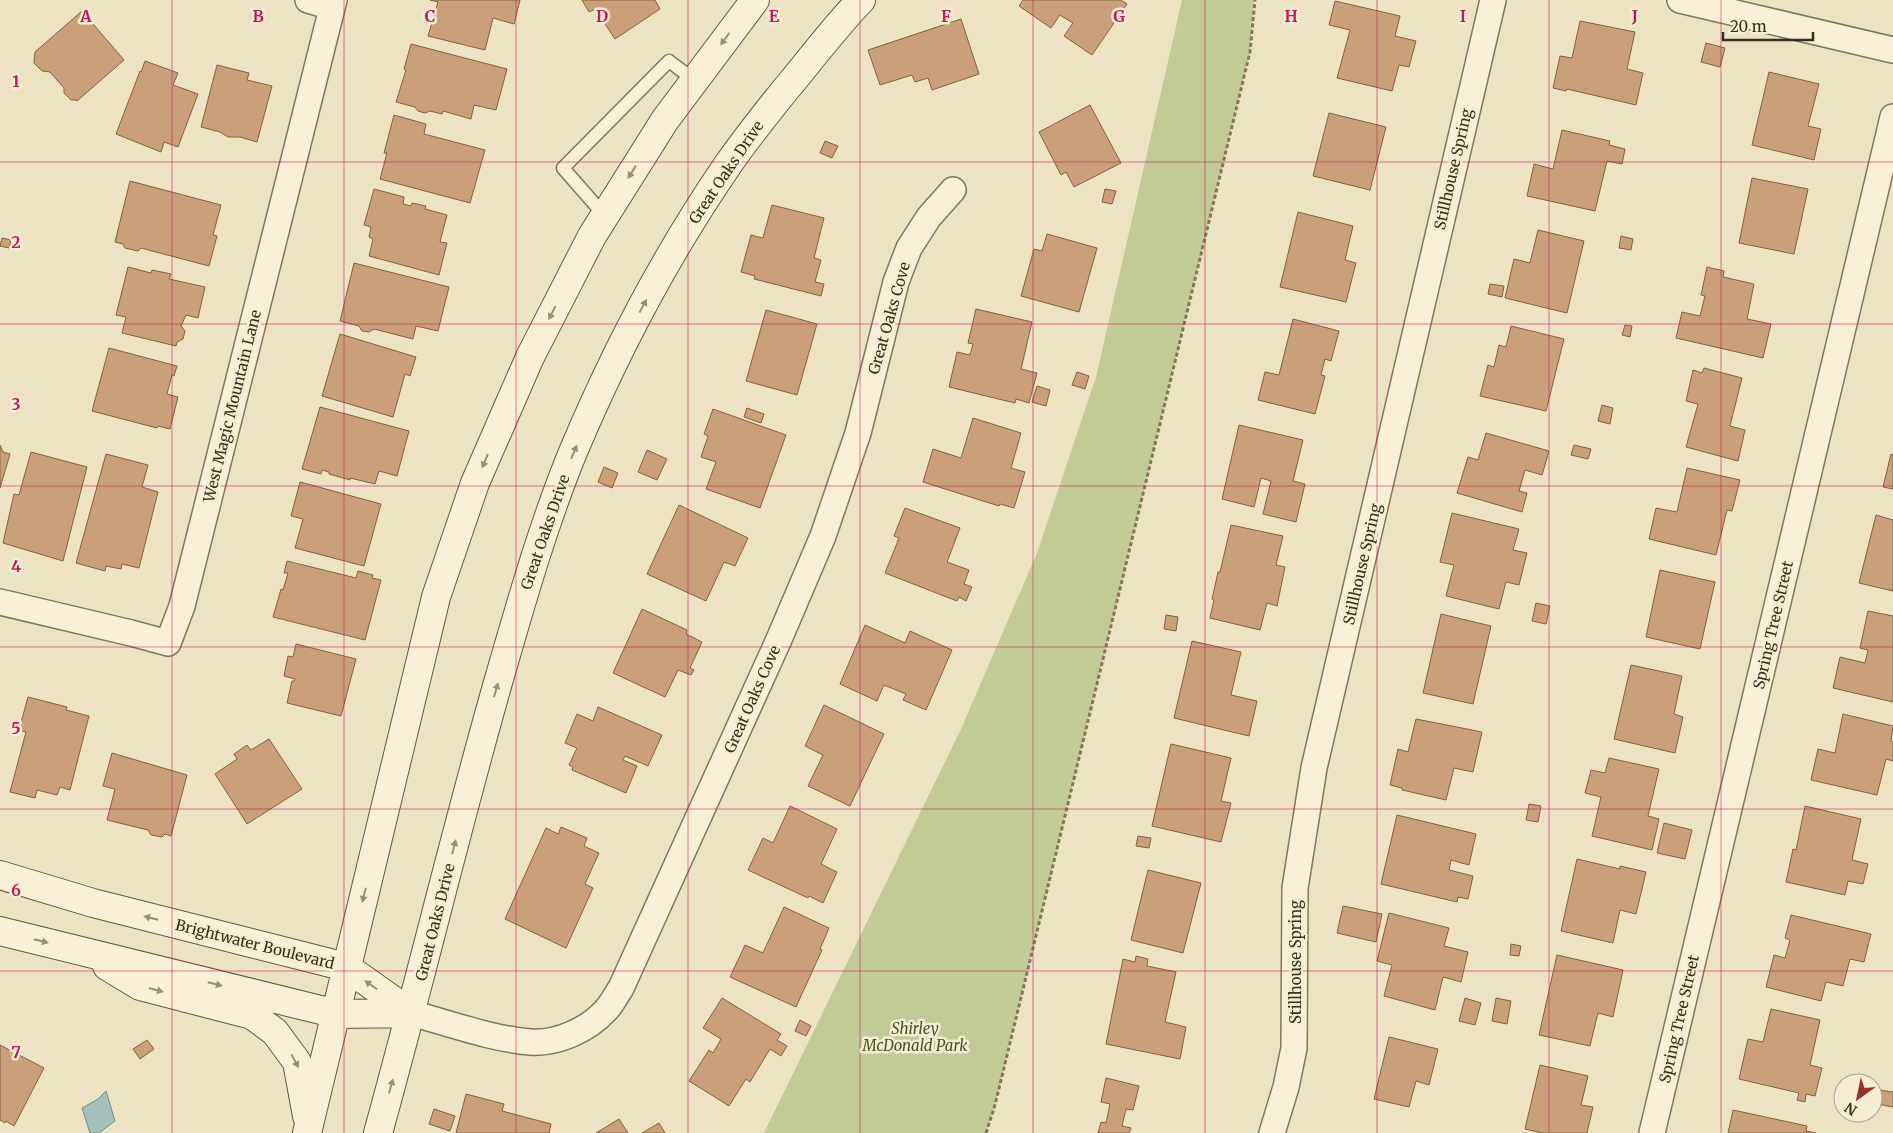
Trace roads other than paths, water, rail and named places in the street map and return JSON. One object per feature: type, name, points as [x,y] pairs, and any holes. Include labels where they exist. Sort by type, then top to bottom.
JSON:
[{"type":"street","points":[[308,0],[333,3]]},
{"type":"street","points":[[308,1129],[436,597],[475,483],[530,357],[592,236],[665,120],[755,0]]},
{"type":"street","name":"Stillhouse Spring","points":[[1279,1132],[1294,1048],[1295,888],[1314,768],[1493,0]]},
{"type":"street","points":[[1680,0],[1893,50]]},
{"type":"street","name":"Great Oaks Drive","points":[[378,1133],[482,738],[527,583],[576,446],[616,355],[658,276],[726,167],[758,122],[855,2]]},
{"type":"street","name":"West Magic Mountain Lane","points":[[0,602],[131,632],[168,643],[182,606],[333,3]]},
{"type":"street","name":"Spring Tree Street","points":[[1652,1133],[1893,117]]},
{"type":"street","name":"Great Oaks Cove","points":[[411,1013],[505,1038],[532,1042],[559,1039],[584,1028],[605,1011],[621,988],[776,646],[823,536],[858,433],[896,282],[909,248],[929,217],[954,190]]},
{"type":"street","name":"Brightwater Boulevard","points":[[0,875],[93,903],[346,967],[411,1013]]},
{"type":"street","points":[[0,931],[337,1014],[411,1013]]},
{"type":"street","points":[[82,951],[140,986],[252,1015],[275,1032],[298,1062],[308,1129]]},
{"type":"lane","points":[[605,216],[563,168],[669,61],[694,80]]},
{"type":"water","points":[[106,1091],[115,1121],[99,1133],[90,1133],[82,1108],[98,1099]]},
{"type":"park label","name":"Shirley McDonald Park","points":[[915,1036]]}]
